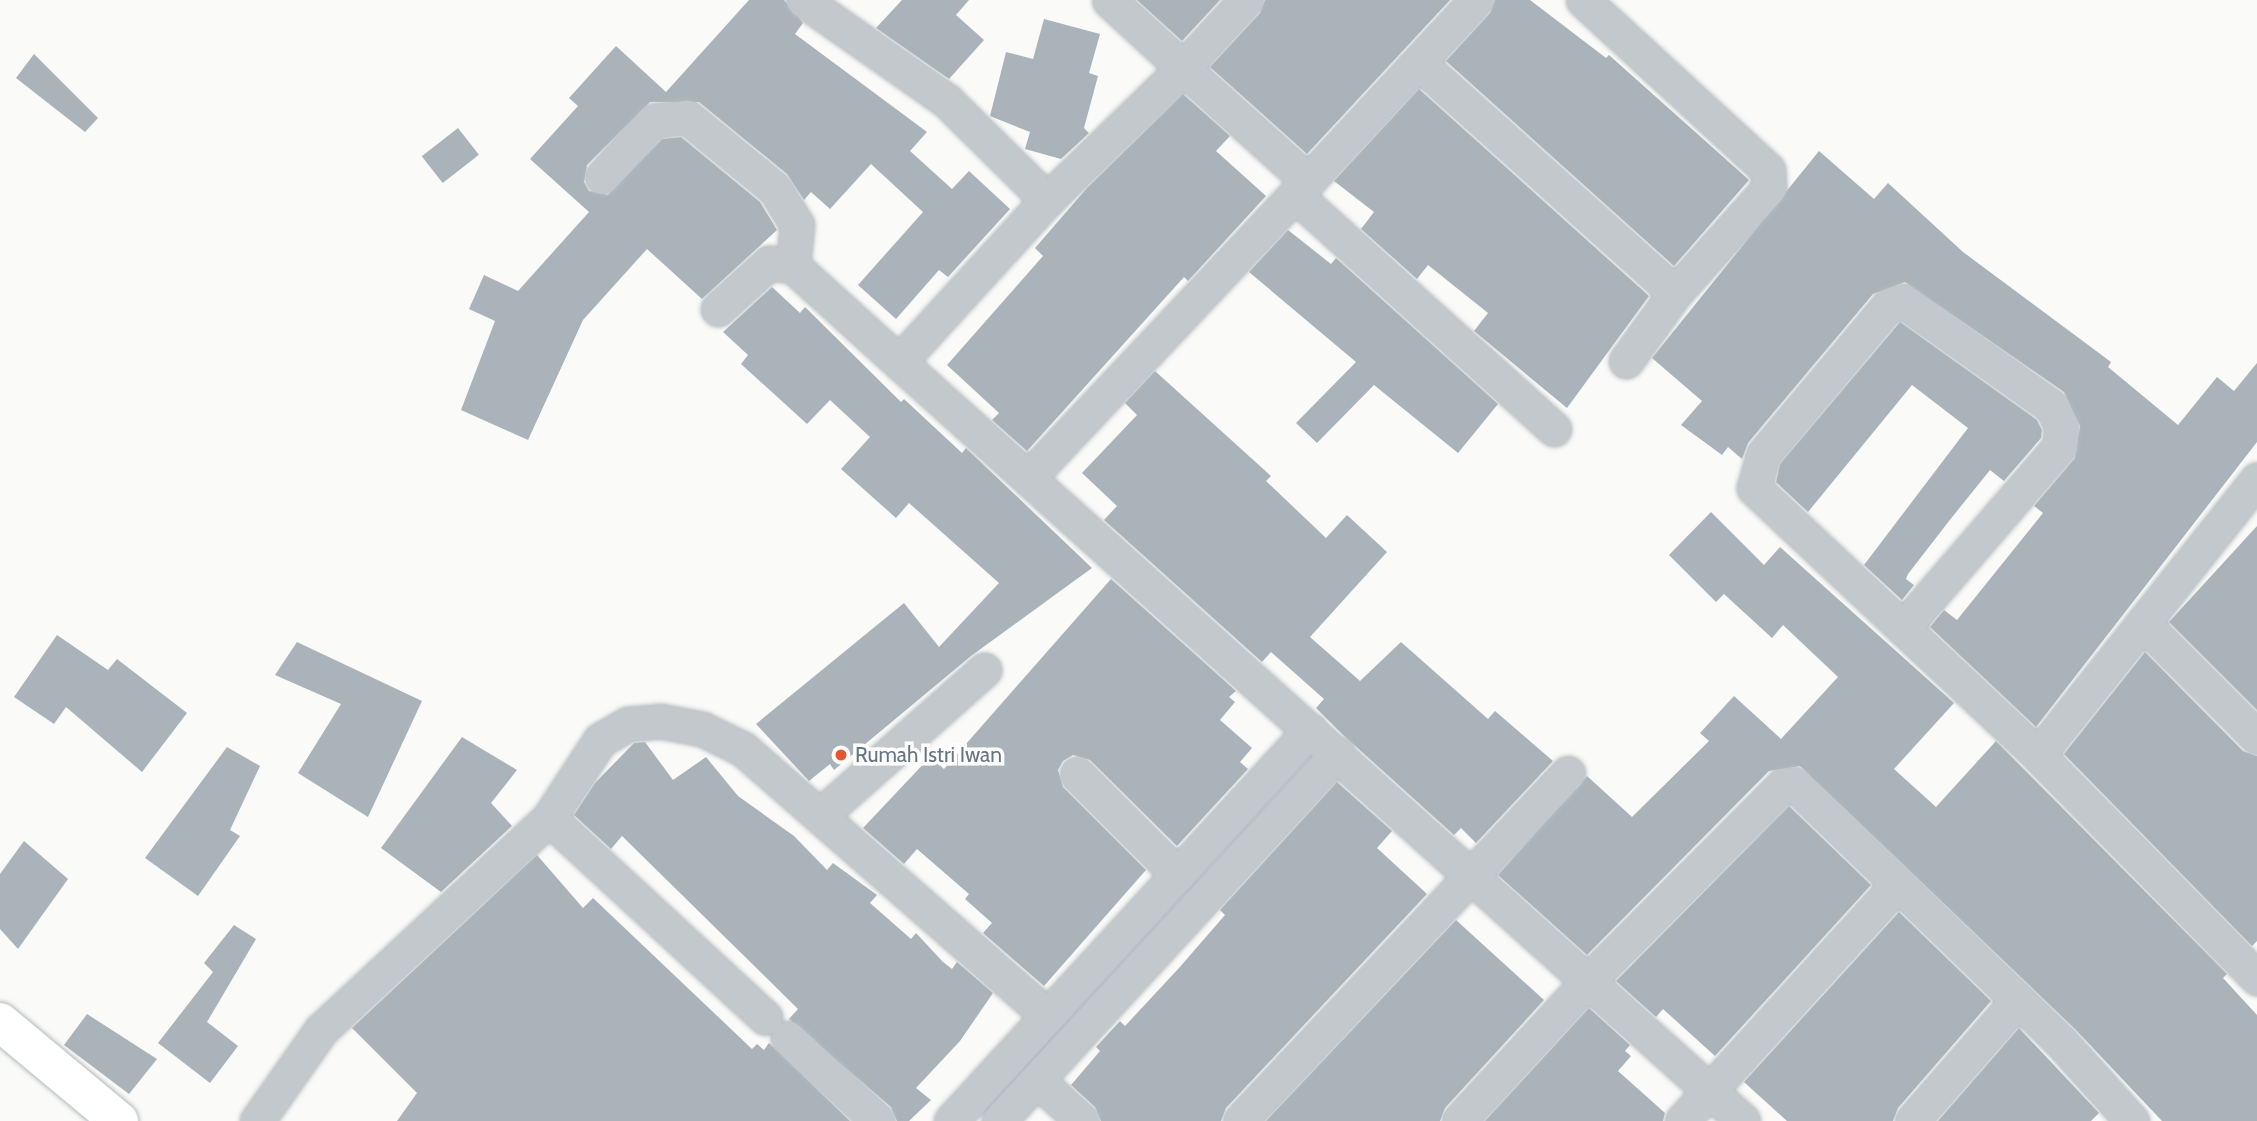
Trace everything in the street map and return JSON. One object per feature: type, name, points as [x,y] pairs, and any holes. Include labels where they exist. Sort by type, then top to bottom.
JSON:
[{"type":"main road","points":[[0,1022],[118,1121]]},
{"type":"street","points":[[803,0],[947,101],[1047,200]]},
{"type":"street","points":[[1109,0],[1554,429]]},
{"type":"street","points":[[899,362],[1047,200],[1182,68],[1246,0]]},
{"type":"street","points":[[1030,476],[1420,64],[1476,0]]},
{"type":"street","points":[[1583,0],[1768,170],[1769,188],[1675,293],[1626,361]]},
{"type":"street","points":[[1420,64],[1675,293]]},
{"type":"street","points":[[602,177],[653,121],[687,117],[775,189],[790,208],[797,225],[793,266]]},
{"type":"street","points":[[718,309],[769,263],[793,266],[1590,979],[1743,1121]]},
{"type":"street","points":[[1903,628],[2060,446],[2061,426],[2052,407],[1903,301],[1879,317],[1763,455],[1752,482],[1765,503],[2038,755],[2254,967]]},
{"type":"street","points":[[2038,755],[2143,623],[2252,496]]},
{"type":"street","points":[[2143,623],[2257,737]]},
{"type":"street","points":[[822,814],[984,670]]},
{"type":"street","points":[[257,1121],[321,1030],[549,818],[600,740],[628,724],[660,721],[702,729],[743,749],[822,814],[1048,1016]]},
{"type":"street","points":[[951,1121],[1310,730]]},
{"type":"street","points":[[999,1121],[1338,753]]},
{"type":"street","points":[[1240,1121],[1568,773]]},
{"type":"street","points":[[1077,774],[1178,875]]},
{"type":"street","points":[[1459,1121],[1590,979],[1783,785],[1794,784],[1896,886],[2018,1000],[2125,1119]]},
{"type":"street","points":[[549,818],[878,1121]]},
{"type":"street","points":[[1682,1121],[1896,886]]},
{"type":"street","points":[[1912,1121],[2018,1000]]},
{"type":"street","points":[[1037,1080],[1082,1121]]},
{"type":"building","points":[[749,0],[784,0],[803,23],[795,34],[927,132],[910,151],[952,189],[969,171],[1010,209],[948,277],[939,270],[896,319],[858,285],[923,212],[871,164],[830,209],[811,192],[804,200],[787,174],[699,102],[650,102],[587,165],[584,182],[589,191],[608,195],[662,139],[681,137],[760,202],[777,230],[702,299],[647,249],[583,320],[528,440],[461,410],[495,321],[469,309],[484,275],[518,291],[589,212],[530,159],[578,106],[569,98],[616,46],[666,92]]},
{"type":"building","points":[[902,0],[969,0],[956,15],[984,40],[949,79],[876,28]]},
{"type":"building","points":[[1137,0],[1220,0],[1182,41]]},
{"type":"building","points":[[1265,0],[1450,0],[1307,154],[1210,67],[1260,13]]},
{"type":"building","points":[[1495,0],[1530,0],[1606,58],[1609,55],[1749,180],[1674,266],[1446,61],[1490,13]]},
{"type":"building","points":[[1044,19],[1100,34],[1089,73],[1098,76],[1084,128],[1089,133],[1061,159],[1025,149],[1030,132],[990,116],[1006,52],[1033,59]]},
{"type":"building","points":[[34,54],[98,118],[85,132],[16,78]]},
{"type":"building","points":[[1419,89],[1649,296],[1567,408],[1474,331],[1488,313],[1428,265],[1417,279],[1361,229],[1374,212],[1334,181]]},
{"type":"building","points":[[1183,94],[1230,136],[1216,151],[1266,196],[1188,281],[1184,277],[1027,451],[992,420],[999,413],[947,365],[1043,256],[1035,248],[1087,188]]},
{"type":"building","points":[[458,128],[479,155],[443,183],[422,156]]},
{"type":"building","points":[[1819,151],[1874,199],[1888,183],[1963,252],[2111,362],[2108,367],[2178,425],[2217,377],[2234,391],[2257,363],[2257,442],[2036,727],[1930,627],[1944,610],[1957,620],[2043,513],[2034,506],[2075,458],[2080,426],[2064,392],[1905,282],[1873,294],[1748,443],[1742,459],[1728,447],[1722,455],[1681,425],[1702,401],[1652,358]]},
{"type":"building","points":[[1288,230],[1331,264],[1336,258],[1498,404],[1458,453],[1374,385],[1317,443],[1296,423],[1356,362],[1249,272]]},
{"type":"building","points":[[772,287],[800,313],[805,307],[901,402],[904,399],[962,453],[966,448],[1092,568],[971,656],[834,770],[830,764],[809,781],[756,724],[904,603],[939,647],[999,583],[909,503],[896,518],[841,469],[870,437],[830,400],[807,424],[741,364],[748,355],[723,332]]},
{"type":"building","points":[[1900,322],[2037,420],[2042,430],[2041,438],[2004,481],[1990,470],[1908,574],[1906,579],[1914,585],[1902,600],[1864,565],[1968,428],[1912,385],[1808,512],[1776,482],[1780,464]]},
{"type":"building","points":[[1155,371],[1271,476],[1266,481],[1326,538],[1347,515],[1387,552],[1310,637],[1360,681],[1401,642],[1488,719],[1495,711],[1553,761],[1476,843],[1461,828],[1454,835],[1342,734],[1316,708],[1324,699],[1271,652],[1262,662],[1104,520],[1117,506],[1082,473],[1137,415],[1125,403]]},
{"type":"building","points":[[1711,512],[1764,565],[1780,547],[1954,703],[1894,769],[1936,807],[1996,741],[2227,974],[2223,978],[2257,1015],[2257,1121],[2162,1121],[2075,1029],[1800,766],[1769,771],[1587,955],[1498,875],[1587,776],[1632,817],[1709,741],[1700,733],[1734,696],[1781,739],[1838,677],[1783,625],[1772,638],[1724,594],[1716,602],[1669,555]]},
{"type":"building","points":[[2257,526],[2257,710],[2169,622]]},
{"type":"building","points":[[1111,579],[1236,691],[1229,697],[1235,702],[1220,720],[1252,748],[1240,762],[1248,769],[1177,846],[1090,760],[1073,755],[1063,761],[1058,770],[1063,787],[1146,870],[1044,986],[983,933],[992,923],[965,899],[969,894],[917,849],[904,864],[863,828],[930,757],[944,769]]},
{"type":"building","points":[[57,635],[108,670],[117,659],[187,713],[142,772],[66,707],[54,724],[14,697]]},
{"type":"building","points":[[297,642],[422,701],[368,817],[298,773],[341,704],[275,675]]},
{"type":"building","points":[[2145,652],[2243,751],[2257,756],[2257,941],[2252,946],[2064,754]]},
{"type":"building","points":[[462,737],[517,770],[491,803],[512,826],[441,892],[381,848]]},
{"type":"building","points":[[645,742],[673,780],[706,757],[738,796],[794,836],[827,870],[833,863],[877,895],[870,903],[911,939],[916,933],[943,962],[952,969],[957,962],[993,993],[960,1041],[916,1088],[931,1100],[909,1121],[897,1121],[891,1107],[789,1019],[798,1009],[622,836],[611,849],[574,815],[595,783],[634,743]]},
{"type":"building","points":[[227,747],[260,766],[230,830],[240,836],[198,896],[145,858]]},
{"type":"building","points":[[1337,782],[1392,831],[1377,848],[1427,894],[1226,1108],[1221,1121],[1101,1121],[1095,1107],[1071,1085],[1100,1051],[1096,1047],[1120,1021],[1125,1026],[1179,968],[1225,915],[1220,910]]},
{"type":"building","points":[[1789,806],[1871,885],[1715,1056],[1663,1009],[1656,1017],[1616,981]]},
{"type":"building","points":[[24,841],[68,879],[18,949],[0,929],[0,874]]},
{"type":"building","points":[[537,855],[583,908],[593,898],[752,1049],[757,1044],[764,1050],[769,1043],[850,1121],[397,1121],[417,1093],[352,1028]]},
{"type":"building","points":[[1899,912],[1991,1001],[1898,1108],[1893,1121],[1787,1121],[1744,1082]]},
{"type":"building","points":[[1456,920],[1544,1000],[1445,1108],[1440,1121],[1266,1121]]},
{"type":"building","points":[[234,925],[256,939],[207,1022],[238,1046],[210,1083],[158,1043],[213,972],[204,963]]},
{"type":"building","points":[[1589,1008],[1630,1045],[1625,1051],[1631,1056],[1618,1071],[1665,1113],[1663,1121],[1485,1121]]},
{"type":"building","points":[[87,1014],[157,1059],[129,1094],[64,1045]]},
{"type":"building","points":[[2019,1028],[2099,1113],[2091,1121],[1938,1121]]},
{"type":"place","name":"Rumah Istri Iwan","points":[[841,755]]}]
